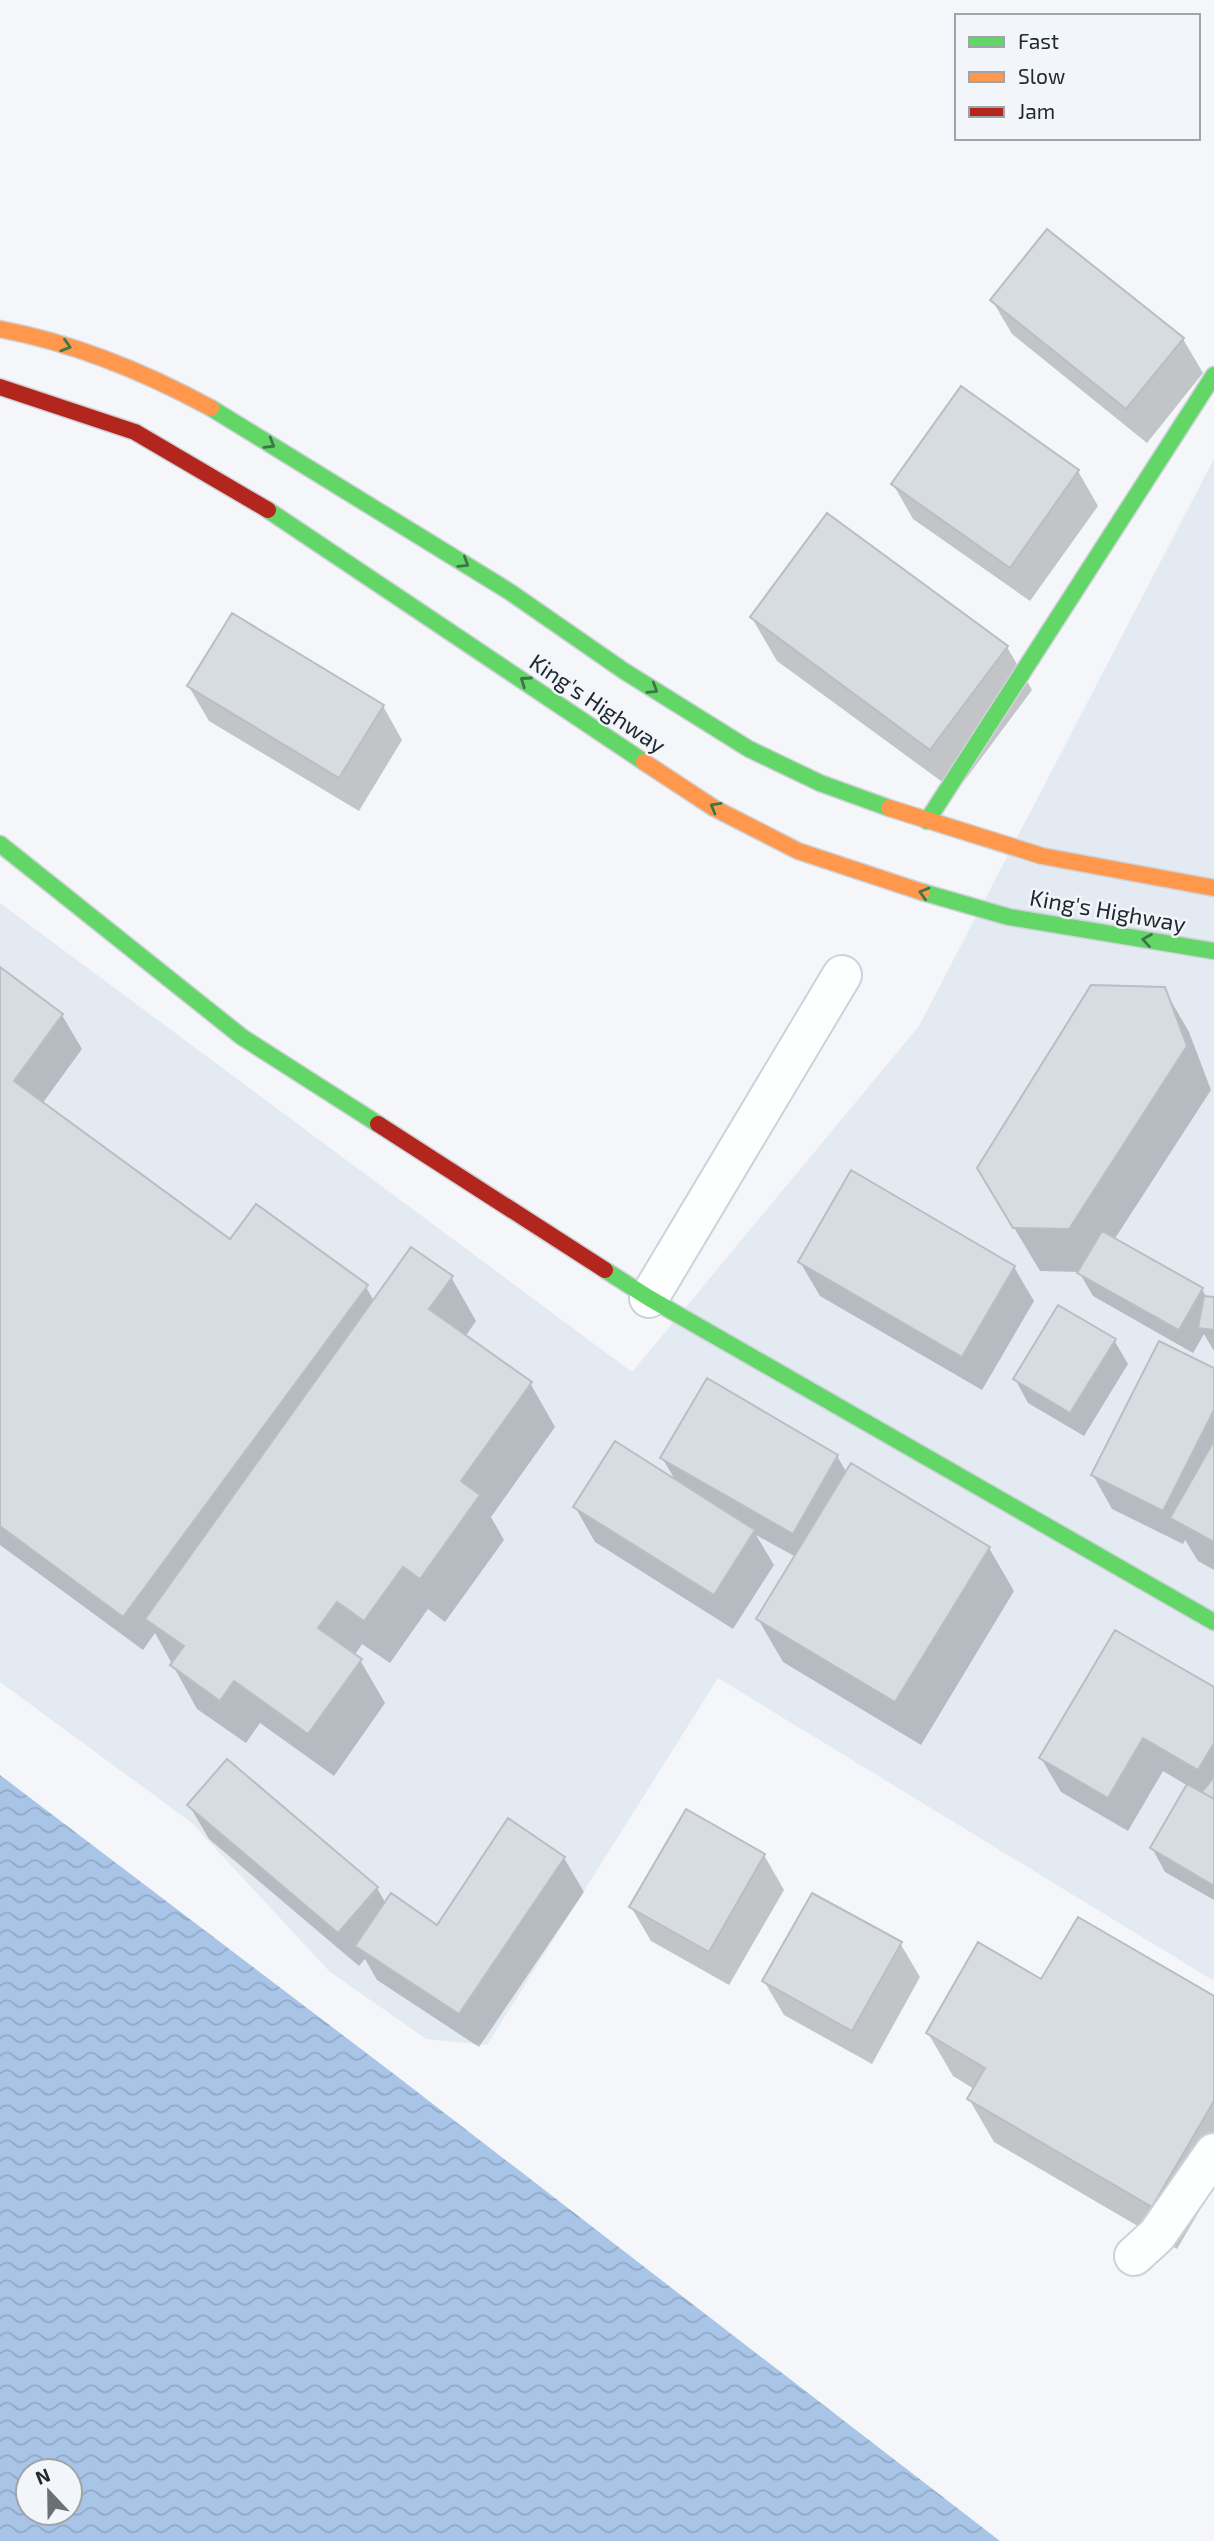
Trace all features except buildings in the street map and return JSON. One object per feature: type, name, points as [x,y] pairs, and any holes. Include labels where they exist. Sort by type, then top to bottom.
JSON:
[{"type":"main road","name":"King's Highway","points":[[0,329],[118,362],[208,407],[510,592],[624,671],[749,749],[820,783],[927,821],[1042,856],[1214,888]]},
{"type":"main road","points":[[927,821],[1214,375]]},
{"type":"main road","name":"King's Highway","points":[[0,387],[135,432],[217,478],[293,525],[714,808],[798,851],[892,884],[1009,917],[1214,951]]},
{"type":"main road","points":[[0,844],[242,1037],[649,1298],[1214,1622]]},
{"type":"street","points":[[649,1298],[842,975]]},
{"type":"street","points":[[1134,2256],[1157,2235],[1214,2154]]},
{"type":"shaded area","points":[[1214,459],[1214,1981],[718,1678],[487,2045],[426,2039],[329,1971],[192,1823],[0,1682],[0,903],[632,1372],[919,1026]]},
{"type":"water","points":[[0,1775],[394,2074],[1000,2541],[0,2541]]},
{"type":"traffic: fast","points":[[927,821],[1214,375]]},
{"type":"traffic: fast","points":[[211,408],[510,592],[624,671],[749,749],[820,783],[889,808]]},
{"type":"traffic: fast","points":[[268,510],[644,762]]},
{"type":"traffic: fast","points":[[0,844],[242,1037],[378,1124]]},
{"type":"traffic: fast","points":[[922,892],[1009,917],[1214,951]]},
{"type":"traffic: fast","points":[[605,1270],[649,1298],[1214,1622]]},
{"type":"traffic: slow","points":[[0,329],[55,342],[108,360],[161,382],[211,408]]},
{"type":"traffic: slow","points":[[644,762],[714,808],[798,851],[922,892]]},
{"type":"traffic: slow","points":[[889,808],[1042,856],[1214,888]]},
{"type":"traffic: jam","points":[[0,387],[135,432],[268,510]]},
{"type":"traffic: jam","points":[[378,1124],[605,1270]]}]
